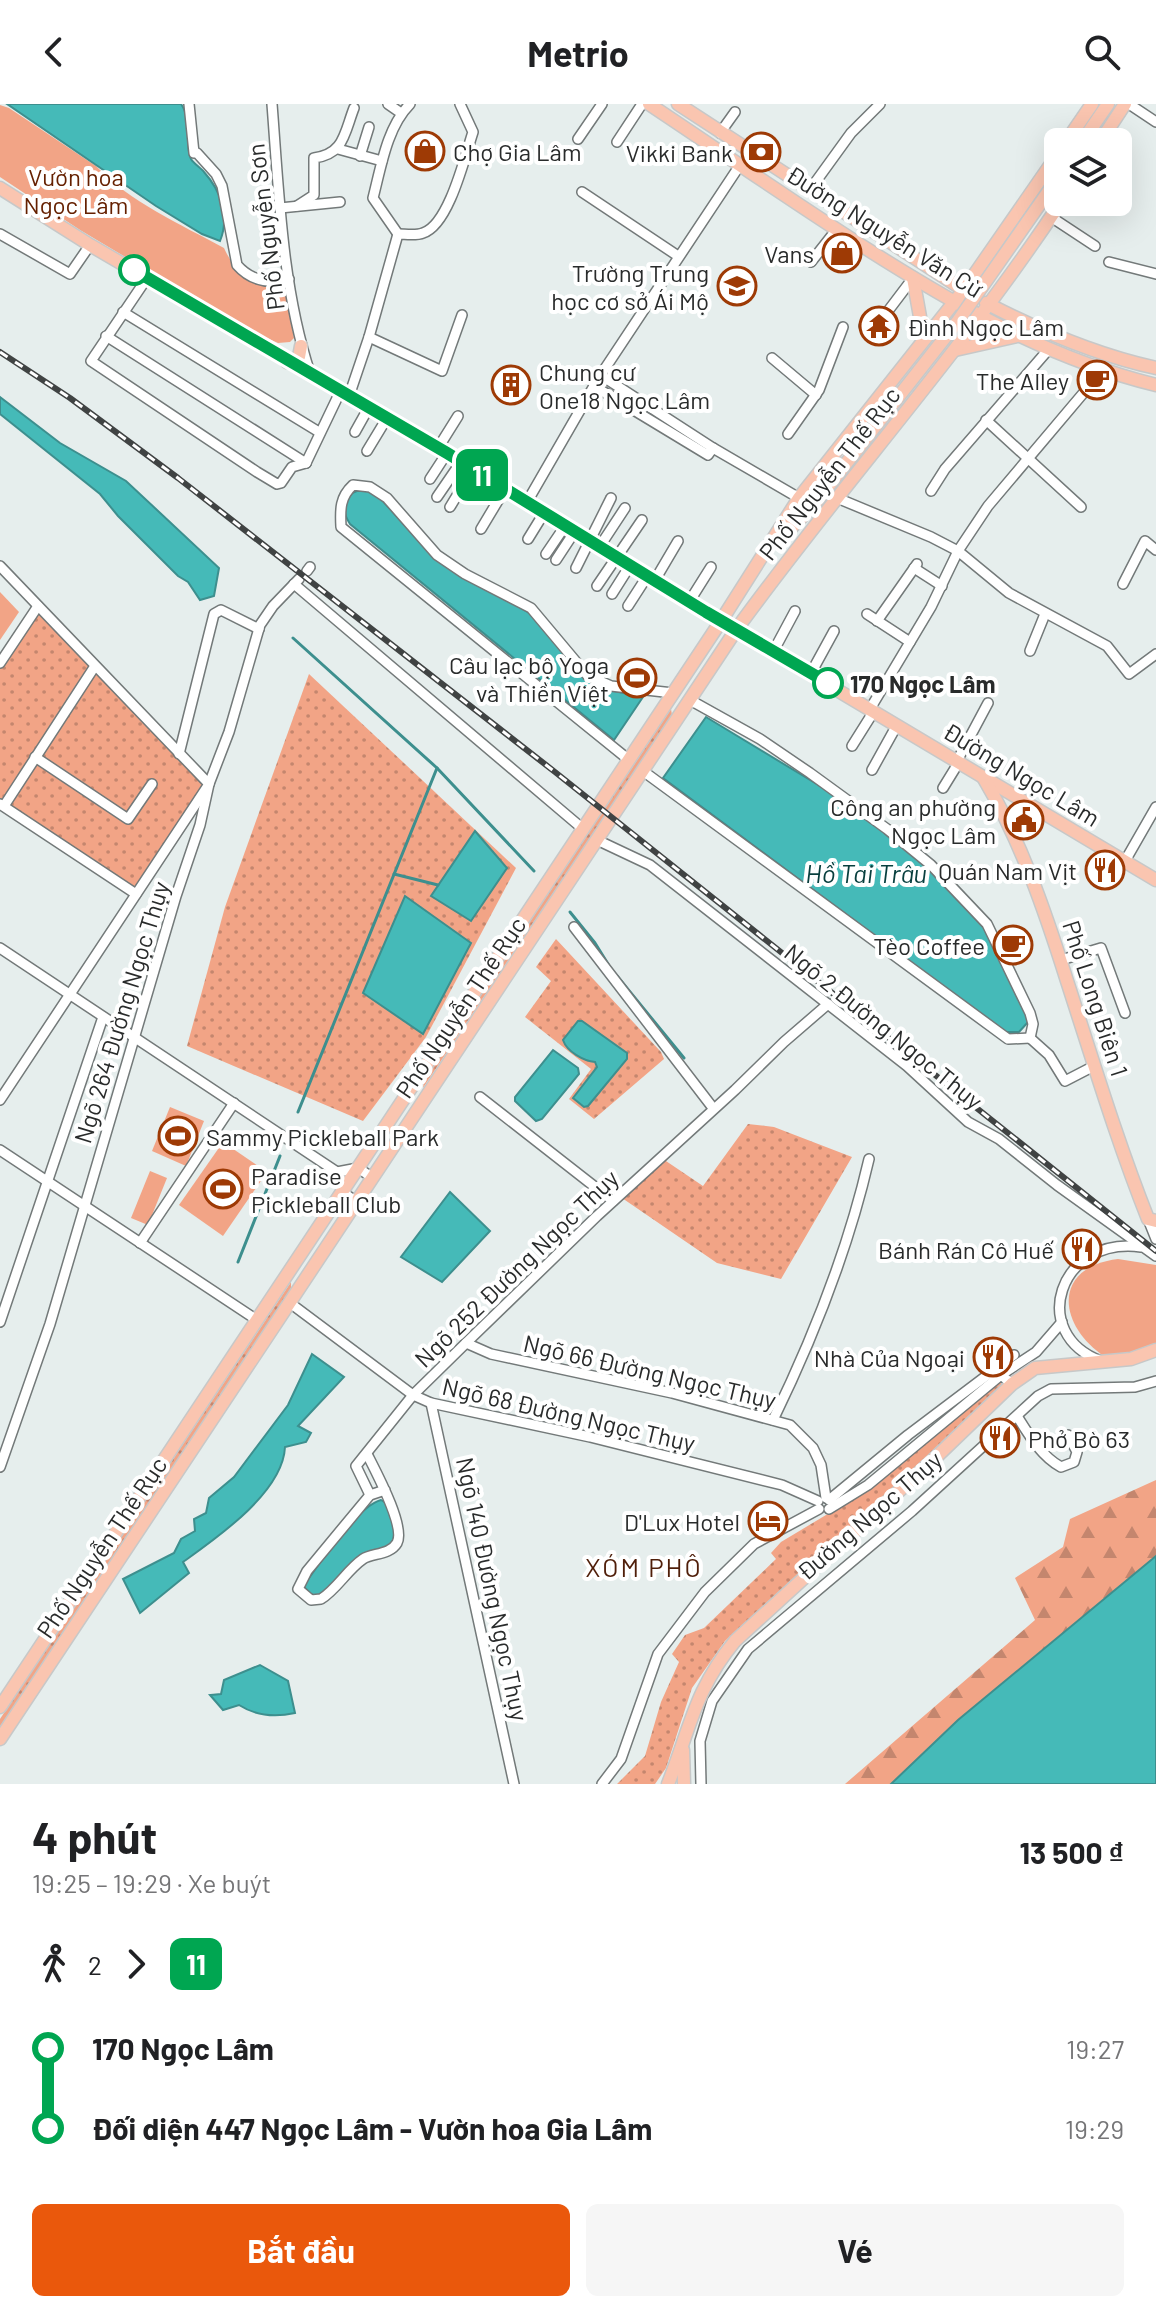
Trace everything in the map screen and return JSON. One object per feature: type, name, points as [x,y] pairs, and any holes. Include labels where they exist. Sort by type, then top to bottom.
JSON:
[{"type":"main road","name":"Đường Nguyễn Văn Cừ","points":[[649,104],[837,229],[980,318],[1102,371],[1156,385]]},
{"type":"main road","points":[[1076,128],[1092,104]]},
{"type":"main road","points":[[1092,128],[1108,104]]},
{"type":"main road","points":[[1110,128],[1127,104]]},
{"type":"main road","name":"Đường Nguyễn Văn Cừ","points":[[680,105],[963,291],[1066,340],[1119,360],[1156,368]]},
{"type":"main road","name":"Phố Nguyễn Thế Rục","points":[[0,1707],[721,621],[799,498],[963,291],[1044,174]]},
{"type":"main road","name":"Đường Ngọc Lâm","points":[[0,188],[90,245],[310,376],[369,407],[1156,880]]},
{"type":"main road","points":[[764,555],[811,508],[975,298],[1044,198]]},
{"type":"main road","name":"Phố Nguyễn Thế Rục","points":[[0,1739],[736,630],[782,567],[990,305],[1051,217]]},
{"type":"main road","points":[[913,278],[924,339]]},
{"type":"main road","points":[[955,350],[1017,336]]},
{"type":"main road","points":[[287,362],[299,357],[301,346]]},
{"type":"main road","points":[[782,567],[811,508]]},
{"type":"main road","name":"Phố Long Biên 1","points":[[982,776],[1009,823],[1061,960],[1126,1165],[1152,1220]]},
{"type":"main road","points":[[1009,823],[1025,801]]},
{"type":"main road","points":[[1035,1368],[1107,1363],[1156,1350]]},
{"type":"main road","name":"Đường Ngọc Thụy","points":[[668,1784],[690,1718],[707,1680],[735,1641],[1012,1384],[1035,1368]]},
{"type":"main road","points":[[659,1784],[682,1742]]},
{"type":"main road","name":"Đường Ngọc Thụy","points":[[682,1742],[684,1784]]},
{"type":"street","points":[[189,104],[194,153],[216,174],[222,186],[237,265],[245,273],[262,281],[289,279]]},
{"type":"street","name":"Phố Nguyễn Sơn","points":[[272,104],[289,279],[301,346],[310,376]]},
{"type":"street","points":[[388,104],[401,113]]},
{"type":"street","points":[[398,234],[373,198],[382,161],[401,113],[410,104]]},
{"type":"street","points":[[398,234],[423,234],[436,226],[456,185],[473,132],[460,104]]},
{"type":"street","points":[[578,139],[602,104]]},
{"type":"street","points":[[617,142],[642,104]]},
{"type":"street","points":[[809,191],[851,133],[880,104]]},
{"type":"street","points":[[1127,104],[1156,122]]},
{"type":"street","points":[[297,206],[314,195],[314,158],[330,156],[338,149],[354,108]]},
{"type":"street","points":[[720,133],[735,112]]},
{"type":"street","points":[[360,156],[369,127]]},
{"type":"street","points":[[338,149],[382,161]]},
{"type":"street","points":[[527,502],[596,382],[740,165]]},
{"type":"street","points":[[582,192],[678,256]]},
{"type":"street","points":[[280,208],[340,202]]},
{"type":"street","points":[[1051,217],[1095,246]]},
{"type":"street","points":[[811,262],[837,229]]},
{"type":"street","points":[[0,234],[70,274],[90,245]]},
{"type":"street","points":[[306,463],[319,432],[344,394],[369,337],[398,234]]},
{"type":"street","points":[[1109,262],[1156,274]]},
{"type":"street","points":[[147,278],[91,361],[257,472],[280,484],[292,467],[306,463]]},
{"type":"street","points":[[864,326],[888,311],[913,278]]},
{"type":"street","points":[[123,312],[319,432]]},
{"type":"street","points":[[369,337],[442,371],[462,315]]},
{"type":"street","points":[[788,434],[816,395],[843,327]]},
{"type":"street","points":[[106,336],[306,463]]},
{"type":"street","points":[[931,491],[945,469],[1048,350]]},
{"type":"street","points":[[772,358],[816,395]]},
{"type":"street","points":[[852,746],[942,586],[958,551],[988,506],[1102,371]]},
{"type":"street","points":[[596,382],[605,378],[713,448],[799,498]]},
{"type":"street","points":[[355,432],[369,407]]},
{"type":"street","points":[[430,479],[458,416]]},
{"type":"street","points":[[367,451],[387,418]]},
{"type":"street","points":[[986,420],[1081,507]]},
{"type":"street","points":[[437,497],[467,466]]},
{"type":"street","points":[[450,507],[467,466]]},
{"type":"street","points":[[629,760],[341,527],[339,507],[346,491],[353,485],[370,487],[387,498],[437,555],[465,574],[531,608],[588,676],[611,686],[673,693]]},
{"type":"street","points":[[481,529],[505,489]]},
{"type":"street","points":[[595,543],[611,498]]},
{"type":"street","points":[[837,498],[958,551],[1009,593],[1107,646],[1129,674],[1156,654]]},
{"type":"street","points":[[576,568],[625,508]]},
{"type":"street","points":[[528,539],[544,513]]},
{"type":"street","points":[[597,586],[642,520]]},
{"type":"street","points":[[546,554],[570,528]]},
{"type":"street","points":[[556,560],[570,528]]},
{"type":"street","points":[[628,606],[678,541]]},
{"type":"street","points":[[1123,584],[1145,541],[1156,550]]},
{"type":"street","points":[[612,594],[631,564]]},
{"type":"street","points":[[0,566],[209,784],[0,1100]]},
{"type":"street","points":[[877,621],[915,566],[942,586]]},
{"type":"street","points":[[689,602],[711,567]]},
{"type":"street","name":"Ngõ 264 Đường Ngọc Thụy","points":[[0,1467],[35,1369],[200,825],[209,784],[229,732],[264,617],[297,582],[583,829]]},
{"type":"street","points":[[0,663],[38,606]]},
{"type":"street","points":[[179,754],[214,614],[221,610],[259,629]]},
{"type":"street","points":[[773,652],[795,611]]},
{"type":"street","points":[[867,614],[910,642]]},
{"type":"street","points":[[1030,651],[1045,614]]},
{"type":"street","points":[[811,673],[834,631]]},
{"type":"street","points":[[95,666],[2,805],[136,894]]},
{"type":"street","points":[[690,700],[732,722],[810,773],[931,865],[980,916],[995,937],[1030,1013],[1033,1024],[1030,1038]]},
{"type":"street","points":[[943,788],[988,703]]},
{"type":"street","points":[[872,770],[897,725]]},
{"type":"street","points":[[35,757],[128,819],[152,784]]},
{"type":"street","points":[[643,771],[1008,1039],[1030,1038],[1049,1055],[1065,1081],[1094,1066]]},
{"type":"street","points":[[1125,861],[1156,807]]},
{"type":"street","name":"Ngõ 2 Đường Ngọc Thụy","points":[[597,840],[650,865],[907,1066],[968,1122],[999,1139],[1156,1256]]},
{"type":"street","points":[[574,927],[713,1108]]},
{"type":"street","points":[[0,948],[337,1172],[342,1192],[357,1202]]},
{"type":"street","points":[[1061,960],[1101,948],[1125,1013]]},
{"type":"street","name":"Ngõ 252 Đường Ngọc Thụy","points":[[370,1495],[356,1466],[413,1395],[613,1201],[828,1004]]},
{"type":"street","points":[[0,1322],[2,1307],[103,1017]]},
{"type":"street","points":[[480,1097],[613,1201]]},
{"type":"street","points":[[140,1243],[234,1103]]},
{"type":"street","points":[[0,1150],[257,1320]]},
{"type":"street","points":[[773,1420],[808,1349],[828,1296],[853,1223],[869,1159]]},
{"type":"street","points":[[337,1172],[358,1168],[373,1178]]},
{"type":"street","name":"Phố Long Biên 1","points":[[1152,1220],[1156,1239]]},
{"type":"street","points":[[1107,1363],[1077,1348],[1062,1322],[1061,1293],[1076,1265],[1085,1257],[1112,1246],[1144,1248]]},
{"type":"street","name":"Ngõ 68 Đường Ngọc Thụy","points":[[290,1303],[413,1395],[431,1403],[590,1437],[782,1485],[824,1503]]},
{"type":"street","name":"Đường Ngọc Thụy","points":[[602,1784],[621,1759],[658,1654],[705,1592],[754,1544],[824,1503],[868,1485],[1001,1375],[1036,1352],[1062,1322]]},
{"type":"street","name":"Ngõ 66 Đường Ngọc Thụy","points":[[466,1343],[491,1354],[658,1390],[790,1425],[813,1448],[821,1465],[824,1503]]},
{"type":"street","points":[[1035,1368],[1036,1352]]},
{"type":"street","points":[[824,1503],[1014,1355]]},
{"type":"street","points":[[1001,1375],[1012,1384]]},
{"type":"street","name":"Đường Ngọc Thụy","points":[[701,1784],[700,1741],[712,1701],[748,1649],[912,1511],[1038,1396],[1051,1389],[1135,1387],[1156,1381]]},
{"type":"street","name":"Ngõ 140 Đường Ngọc Thụy","points":[[431,1403],[514,1784]]},
{"type":"street","points":[[1017,1416],[1038,1447],[1061,1467],[1074,1462],[1077,1452],[1068,1435]]},
{"type":"street","points":[[0,1427],[11,1432]]},
{"type":"street","points":[[367,1454],[385,1490],[399,1533],[397,1543],[362,1560],[321,1599],[311,1600],[298,1589],[307,1571],[370,1495],[385,1490]]},
{"type":"green space","name":"Vườn hoa Ngọc Lâm","points":[[0,105],[96,166],[124,191],[224,248],[241,270],[255,276],[283,280],[294,338],[290,342],[278,343],[248,330],[80,230],[0,177]]},
{"type":"green space","points":[[0,592],[19,612],[0,640]]},
{"type":"green space","points":[[38,606],[209,784],[136,894],[0,804],[0,663]]},
{"type":"green space","points":[[309,674],[516,868],[426,1037],[363,1121],[187,1046],[225,907]]},
{"type":"green space","points":[[671,709],[672,715],[423,1088],[424,1081]]},
{"type":"green space","points":[[556,939],[661,1052],[664,1059],[594,1119],[569,1099],[591,1069],[525,1017],[551,981],[536,967]]},
{"type":"green space","name":"Sammy Pickleball Park","points":[[170,1107],[204,1121],[186,1166],[152,1151]]},
{"type":"green space","points":[[748,1124],[774,1127],[852,1157],[781,1279],[717,1263],[622,1198],[663,1159],[703,1186]]},
{"type":"green space","name":"Paradise Pickleball Club","points":[[223,1142],[267,1172],[223,1236],[179,1205]]},
{"type":"green space","name":"Sammy Pickleball Park","points":[[150,1171],[167,1178],[148,1225],[131,1218]]},
{"type":"green space","points":[[1118,1259],[1156,1265],[1156,1350],[1105,1357],[1089,1344],[1078,1329],[1069,1299],[1072,1285],[1081,1273],[1097,1264]]},
{"type":"green space","points":[[291,1282],[291,1289],[0,1728],[0,1719]]},
{"type":"green space","points":[[998,1383],[1002,1387],[725,1641],[692,1688],[666,1768],[655,1784],[617,1784],[645,1756],[661,1702],[679,1662],[672,1654],[685,1635],[704,1628],[776,1559],[771,1553],[781,1542],[846,1503]]},
{"type":"green space","points":[[1156,1480],[1156,1556],[958,1720],[891,1784],[845,1784],[1035,1620],[1015,1578],[1063,1547],[1070,1519]]},
{"type":"water","points":[[7,104],[181,104],[187,118],[191,159],[210,179],[222,204],[224,222],[220,241],[202,234],[156,206]]},
{"type":"water","points":[[0,397],[60,443],[126,481],[219,568],[214,596],[200,600],[188,582],[178,576],[118,516],[100,494],[0,414]]},
{"type":"water","points":[[357,491],[369,491],[381,499],[443,562],[531,614],[592,683],[604,689],[643,697],[614,740],[350,524],[344,505],[348,497]]},
{"type":"water","name":"Hồ Tai Trâu","points":[[706,717],[825,789],[919,858],[990,934],[1029,1021],[1019,1032],[1004,1032],[663,778]]},
{"type":"water","points":[[475,831],[507,868],[471,921],[431,896]]},
{"type":"water","points":[[405,896],[471,943],[423,1034],[363,993]]},
{"type":"water","points":[[578,1021],[627,1053],[627,1059],[584,1107],[573,1098],[597,1067],[595,1062],[572,1052],[563,1040]]},
{"type":"water","points":[[553,1050],[578,1068],[579,1074],[542,1119],[536,1121],[515,1101],[515,1097]]},
{"type":"water","points":[[450,1192],[490,1231],[442,1282],[401,1257]]},
{"type":"water","points":[[312,1354],[344,1377],[298,1426],[311,1433],[306,1442],[285,1447],[281,1464],[261,1497],[230,1526],[183,1562],[189,1573],[140,1613],[123,1579],[174,1553],[181,1539],[195,1531],[194,1519],[206,1513],[209,1498],[234,1477],[288,1405]]},
{"type":"water","points":[[381,1500],[386,1503],[393,1526],[391,1544],[360,1556],[328,1589],[314,1597],[303,1586],[350,1524]]},
{"type":"water","points":[[1156,1556],[1156,1784],[891,1784],[958,1720]]},
{"type":"water","points":[[260,1665],[288,1681],[295,1713],[266,1715],[239,1705],[223,1710],[210,1695],[221,1694],[224,1680]]},
{"type":"waterway","points":[[293,638],[437,768],[534,871]]},
{"type":"waterway","points":[[298,1112],[437,768]]},
{"type":"waterway","points":[[394,874],[438,885]]},
{"type":"waterway","points":[[570,912],[608,964]]},
{"type":"waterway","points":[[617,976],[684,1058]]},
{"type":"waterway","points":[[238,1262],[280,1156]]},
{"type":"railway","points":[[0,352],[70,398],[178,478],[555,772],[1156,1251]]},
{"type":"bus line","name":"11","points":[[134,270],[310,376],[447,453],[828,683]]},
{"type":"place","name":"Chợ Gia Lâm","points":[[425,151]]},
{"type":"place","name":"Vikki Bank","points":[[761,152]]},
{"type":"place","name":"Vans","points":[[842,253]]},
{"type":"place","name":"Trường Trung học cơ sở Ái Mộ","points":[[737,286]]},
{"type":"place","name":"Đình Ngọc Lâm","points":[[879,326]]},
{"type":"place","name":"The Alley","points":[[1097,380]]},
{"type":"place","name":"Chung cư One18 Ngọc Lâm","points":[[511,385]]},
{"type":"place","name":"Câu lạc bộ Yoga và Thiền Việt","points":[[637,678]]},
{"type":"place","name":"170 Ngọc Lâm","points":[[828,683]]},
{"type":"place","name":"Công an phường Ngọc Lâm","points":[[1024,820]]},
{"type":"place","name":"Quán Nam Vịt","points":[[1105,870]]},
{"type":"place","name":"Tèo Coffee","points":[[1013,945]]},
{"type":"place","name":"Sammy Pickleball Park","points":[[178,1136]]},
{"type":"place","name":"Paradise Pickleball Club","points":[[223,1189]]},
{"type":"place","name":"Bánh Rán Cô Huế","points":[[1082,1249]]},
{"type":"place","name":"Nhà Của Ngoại","points":[[993,1357]]},
{"type":"place","name":"Phở Bò 63","points":[[1000,1438]]},
{"type":"place","name":"D'Lux Hotel","points":[[768,1521]]},
{"type":"district","name":"XÓM PHÔ","points":[[644,1566]]}]
